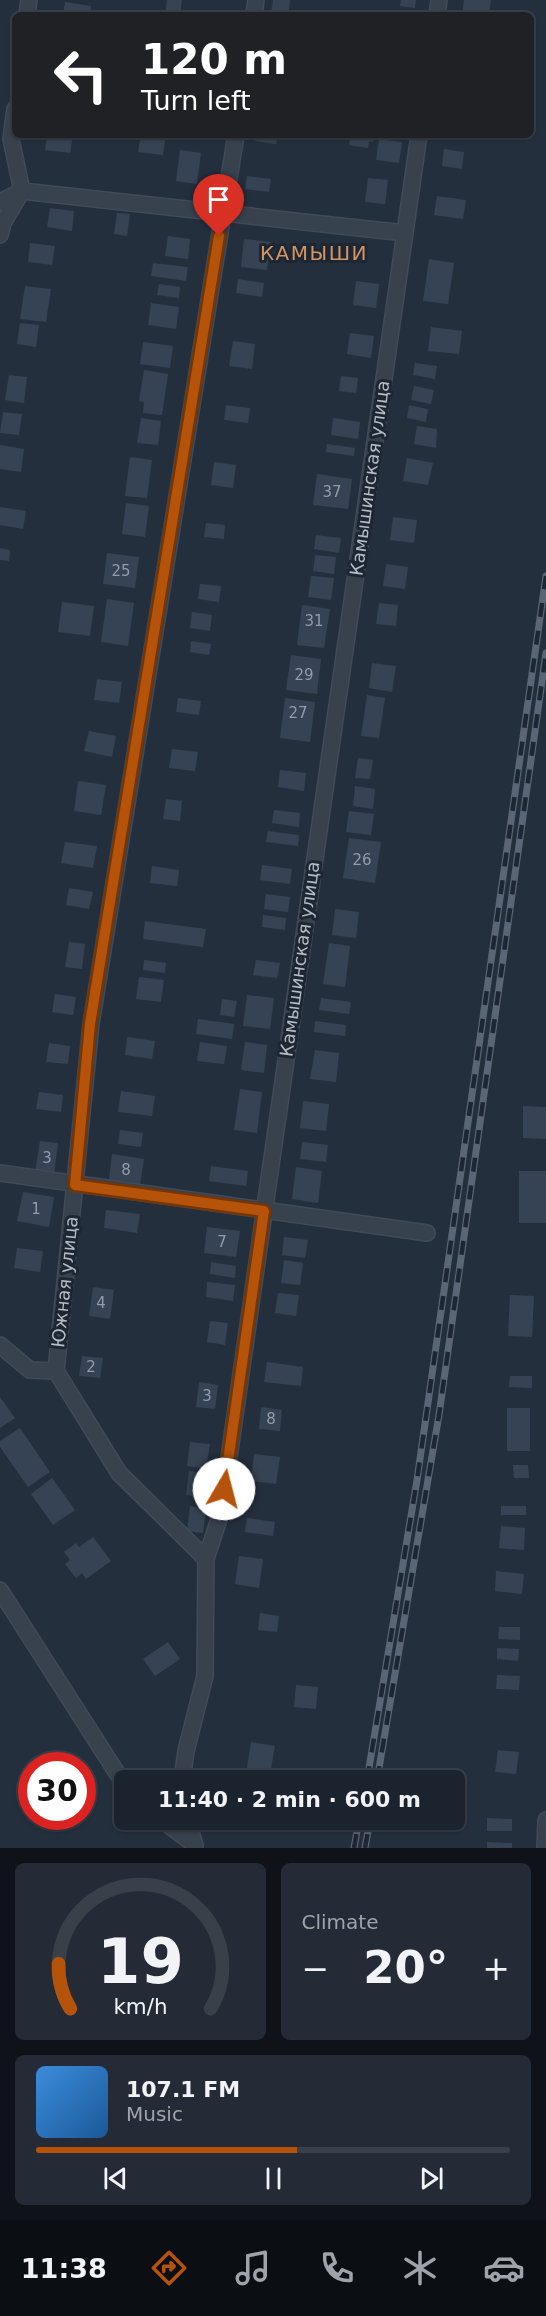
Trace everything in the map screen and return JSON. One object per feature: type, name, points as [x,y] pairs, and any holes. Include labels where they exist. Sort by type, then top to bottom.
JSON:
[{"type":"street","points":[[0,235],[3,223],[22,191],[11,139],[12,132]]},
{"type":"street","name":"Южная улица","points":[[206,1559],[119,1473],[56,1371],[90,1024],[236,138]]},
{"type":"street","name":"Камышинская улица","points":[[183,1770],[205,1676],[206,1559],[221,1513],[420,138]]},
{"type":"street","points":[[0,202],[22,191],[405,233]]},
{"type":"street","points":[[0,1173],[427,1233]]},
{"type":"street","points":[[0,1345],[30,1370],[56,1371]]},
{"type":"street","points":[[0,1590],[115,1770]]},
{"type":"street","points":[[545,1848],[546,1820]]},
{"type":"street","points":[[175,1830],[196,1846]]},
{"type":"street","points":[[191,1830],[196,1846]]},
{"type":"building","points":[[167,0],[182,0],[180,12],[165,12]]},
{"type":"building","points":[[273,0],[290,0],[288,12],[271,12]]},
{"type":"building","points":[[401,0],[416,0],[415,8],[400,6]]},
{"type":"building","points":[[464,0],[491,0],[489,12],[462,12]]},
{"type":"building","points":[[65,2],[91,6],[90,12],[63,12]]},
{"type":"building","points":[[47,138],[72,138],[70,153],[45,150]]},
{"type":"building","points":[[140,138],[166,138],[163,155],[138,152]]},
{"type":"building","points":[[256,138],[277,138],[276,144],[255,141]]},
{"type":"building","points":[[350,138],[374,138],[373,142],[369,141],[368,148],[349,145]]},
{"type":"building","points":[[379,139],[402,142],[399,163],[376,160]]},
{"type":"building","points":[[444,149],[464,152],[462,169],[442,166]]},
{"type":"building","points":[[180,150],[201,153],[197,184],[176,181]]},
{"type":"building","points":[[247,176],[271,179],[269,192],[245,189]]},
{"type":"building","points":[[368,178],[388,180],[385,204],[365,202]]},
{"type":"building","points":[[437,196],[466,200],[463,219],[434,215]]},
{"type":"building","points":[[50,208],[74,211],[72,231],[47,227]]},
{"type":"building","points":[[117,213],[130,214],[127,236],[114,234]]},
{"type":"building","points":[[168,236],[190,239],[188,259],[165,256]]},
{"type":"building","points":[[244,239],[271,242],[267,270],[241,267]]},
{"type":"building","points":[[30,243],[55,246],[52,265],[28,262]]},
{"type":"building","points":[[429,259],[454,263],[448,304],[423,301]]},
{"type":"building","points":[[153,263],[188,267],[186,281],[151,276]]},
{"type":"building","points":[[238,279],[264,283],[262,297],[236,293]]},
{"type":"building","points":[[356,281],[379,284],[376,308],[353,305]]},
{"type":"building","points":[[159,284],[180,287],[179,298],[157,295]]},
{"type":"building","points":[[25,286],[51,289],[46,322],[20,319]]},
{"type":"building","points":[[151,303],[179,307],[176,329],[148,325]]},
{"type":"building","points":[[20,323],[39,325],[36,347],[17,344]]},
{"type":"building","points":[[431,327],[462,331],[459,354],[428,351]]},
{"type":"building","points":[[350,333],[374,336],[371,358],[347,354]]},
{"type":"building","points":[[233,341],[255,344],[252,369],[229,366]]},
{"type":"building","points":[[143,342],[173,346],[170,368],[140,364]]},
{"type":"building","points":[[415,363],[437,366],[435,379],[413,375]]},
{"type":"building","points":[[144,370],[168,374],[162,415],[143,413],[144,402],[139,401]]},
{"type":"building","points":[[9,375],[27,377],[24,403],[5,400]]},
{"type":"building","points":[[341,376],[358,378],[356,393],[339,391]]},
{"type":"building","points":[[414,386],[434,390],[431,404],[411,400]]},
{"type":"building","points":[[226,405],[250,408],[248,423],[224,420]]},
{"type":"building","points":[[409,405],[428,409],[426,422],[407,418]]},
{"type":"building","points":[[3,412],[22,414],[19,435],[0,433]]},
{"type":"building","points":[[141,418],[161,421],[158,445],[137,443]]},
{"type":"building","points":[[333,418],[360,422],[358,439],[331,435]]},
{"type":"building","points":[[417,426],[437,429],[436,448],[414,444]]},
{"type":"building","points":[[327,444],[355,448],[354,456],[326,452]]},
{"type":"building","points":[[0,445],[24,449],[21,472],[0,469]]},
{"type":"building","points":[[130,457],[152,460],[147,498],[125,496]]},
{"type":"building","points":[[407,458],[433,463],[428,485],[403,481]]},
{"type":"building","points":[[214,462],[236,465],[233,488],[211,485]]},
{"type":"building","points":[[317,474],[352,479],[348,509],[313,505]]},
{"type":"building","points":[[126,503],[149,506],[145,537],[122,534]]},
{"type":"building","points":[[0,507],[26,511],[23,529],[0,525]]},
{"type":"building","points":[[393,517],[417,520],[414,543],[390,540]]},
{"type":"building","points":[[206,523],[225,525],[224,539],[204,537]]},
{"type":"building","points":[[316,535],[341,538],[339,553],[314,549]]},
{"type":"building","points":[[0,548],[10,550],[9,561],[0,560]]},
{"type":"building","points":[[107,553],[139,557],[135,588],[103,584]]},
{"type":"building","points":[[315,555],[336,557],[334,574],[313,571]]},
{"type":"building","points":[[386,564],[408,567],[405,589],[383,586]]},
{"type":"building","points":[[311,576],[334,578],[331,600],[308,597]]},
{"type":"building","points":[[200,584],[221,586],[219,602],[198,599]]},
{"type":"building","points":[[107,599],[134,603],[128,646],[101,642]]},
{"type":"building","points":[[62,602],[94,606],[90,636],[58,632]]},
{"type":"building","points":[[379,603],[398,605],[396,626],[376,624]]},
{"type":"building","points":[[302,605],[330,609],[324,648],[297,645]]},
{"type":"building","points":[[192,612],[212,615],[210,631],[190,628]]},
{"type":"building","points":[[191,641],[211,644],[209,655],[190,652]]},
{"type":"building","points":[[291,655],[321,659],[317,694],[286,690]]},
{"type":"building","points":[[372,663],[396,666],[392,692],[369,688]]},
{"type":"building","points":[[97,679],[122,682],[119,703],[94,700]]},
{"type":"building","points":[[367,695],[385,698],[379,738],[361,736]]},
{"type":"building","points":[[178,698],[201,701],[199,715],[176,712]]},
{"type":"building","points":[[285,698],[315,702],[310,742],[280,738]]},
{"type":"building","points":[[89,731],[116,736],[112,757],[84,751]]},
{"type":"building","points":[[172,749],[198,752],[195,771],[169,768]]},
{"type":"building","points":[[358,758],[373,760],[370,779],[355,778]]},
{"type":"building","points":[[280,770],[306,773],[304,791],[278,787]]},
{"type":"building","points":[[78,781],[106,785],[101,815],[74,811]]},
{"type":"building","points":[[355,786],[375,789],[373,809],[353,806]]},
{"type":"building","points":[[166,799],[182,801],[180,821],[163,819]]},
{"type":"building","points":[[274,810],[300,813],[299,827],[272,823]]},
{"type":"building","points":[[349,811],[374,814],[371,835],[346,832]]},
{"type":"building","points":[[268,831],[299,835],[298,846],[266,842]]},
{"type":"building","points":[[349,838],[381,842],[375,883],[343,878]]},
{"type":"building","points":[[65,842],[97,846],[93,868],[61,863]]},
{"type":"building","points":[[262,865],[292,869],[290,884],[260,880]]},
{"type":"building","points":[[152,866],[179,870],[177,886],[150,883]]},
{"type":"building","points":[[69,888],[93,892],[89,909],[66,905]]},
{"type":"building","points":[[266,894],[290,897],[288,912],[264,909]]},
{"type":"building","points":[[335,909],[359,912],[356,938],[332,935]]},
{"type":"building","points":[[263,915],[286,918],[285,930],[262,927]]},
{"type":"building","points":[[145,921],[206,929],[203,947],[143,939]]},
{"type":"building","points":[[69,942],[85,944],[82,969],[65,967]]},
{"type":"building","points":[[329,943],[350,946],[345,987],[323,984]]},
{"type":"building","points":[[144,960],[166,963],[165,973],[143,970]]},
{"type":"building","points":[[256,960],[280,963],[277,978],[253,975]]},
{"type":"building","points":[[139,977],[164,980],[161,1002],[136,999]]},
{"type":"building","points":[[55,994],[76,997],[73,1015],[52,1012]]},
{"type":"building","points":[[247,995],[274,998],[270,1029],[243,1026]]},
{"type":"building","points":[[321,998],[351,1002],[349,1014],[319,1010]]},
{"type":"building","points":[[222,999],[237,1001],[234,1017],[220,1015]]},
{"type":"building","points":[[198,1019],[234,1024],[232,1039],[196,1034]]},
{"type":"building","points":[[315,1021],[346,1025],[345,1036],[314,1032]]},
{"type":"building","points":[[127,1037],[155,1041],[152,1059],[125,1055]]},
{"type":"building","points":[[200,1042],[227,1046],[224,1064],[197,1061]]},
{"type":"building","points":[[245,1042],[267,1045],[264,1073],[241,1070]]},
{"type":"building","points":[[49,1043],[70,1046],[68,1064],[46,1062]]},
{"type":"building","points":[[315,1050],[339,1053],[336,1082],[310,1079]]},
{"type":"building","points":[[240,1089],[262,1092],[257,1133],[234,1130]]},
{"type":"building","points":[[121,1091],[155,1096],[152,1116],[118,1112]]},
{"type":"building","points":[[39,1092],[63,1095],[61,1112],[36,1109]]},
{"type":"building","points":[[303,1101],[329,1104],[326,1131],[300,1128]]},
{"type":"building","points":[[523,1106],[546,1107],[546,1139],[523,1138]]},
{"type":"building","points":[[120,1130],[143,1133],[141,1147],[118,1144]]},
{"type":"building","points":[[40,1141],[58,1143],[54,1174],[35,1172]]},
{"type":"building","points":[[302,1142],[328,1145],[326,1162],[300,1159]]},
{"type":"building","points":[[112,1154],[144,1159],[140,1185],[109,1181]]},
{"type":"building","points":[[211,1166],[248,1171],[246,1186],[209,1181]]},
{"type":"building","points":[[296,1167],[322,1171],[318,1203],[292,1199]]},
{"type":"building","points":[[519,1171],[546,1171],[546,1223],[519,1223]]},
{"type":"building","points":[[23,1192],[54,1197],[49,1227],[17,1221]]},
{"type":"building","points":[[106,1210],[140,1214],[137,1233],[104,1228]]},
{"type":"building","points":[[207,1227],[240,1231],[236,1257],[204,1253]]},
{"type":"building","points":[[284,1237],[308,1240],[305,1258],[282,1255]]},
{"type":"building","points":[[17,1248],[43,1251],[40,1272],[14,1268]]},
{"type":"building","points":[[284,1260],[303,1263],[300,1285],[281,1283]]},
{"type":"building","points":[[211,1262],[236,1266],[235,1278],[210,1274]]},
{"type":"building","points":[[207,1282],[235,1285],[233,1301],[206,1297]]},
{"type":"building","points":[[93,1287],[114,1290],[110,1319],[89,1316]]},
{"type":"building","points":[[278,1293],[299,1295],[296,1316],[275,1313]]},
{"type":"building","points":[[510,1295],[534,1296],[532,1337],[508,1336]]},
{"type":"building","points":[[210,1321],[228,1323],[225,1345],[207,1342]]},
{"type":"building","points":[[82,1356],[103,1358],[100,1378],[79,1376]]},
{"type":"building","points":[[267,1362],[303,1367],[301,1386],[264,1382]]},
{"type":"building","points":[[510,1376],[532,1376],[532,1388],[509,1387]]},
{"type":"building","points":[[199,1382],[218,1385],[215,1409],[196,1407]]},
{"type":"building","points":[[0,1397],[15,1418],[0,1428]]},
{"type":"building","points":[[261,1407],[282,1410],[280,1431],[259,1429]]},
{"type":"building","points":[[507,1408],[530,1408],[530,1451],[507,1451]]},
{"type":"building","points":[[20,1428],[50,1472],[28,1487],[0,1447],[0,1441]]},
{"type":"building","points":[[190,1442],[210,1444],[206,1469],[187,1466]]},
{"type":"building","points":[[254,1454],[280,1457],[276,1484],[251,1481]]},
{"type":"building","points":[[513,1465],[528,1465],[529,1478],[514,1478]]},
{"type":"building","points":[[189,1471],[210,1474],[207,1498],[186,1495]]},
{"type":"building","points":[[52,1478],[75,1510],[53,1525],[31,1494]]},
{"type":"building","points":[[190,1506],[206,1509],[203,1533],[187,1531]]},
{"type":"building","points":[[501,1506],[526,1506],[526,1515],[501,1515]]},
{"type":"building","points":[[247,1518],[275,1522],[273,1536],[245,1532]]},
{"type":"building","points":[[501,1526],[525,1528],[524,1550],[499,1548]]},
{"type":"building","points":[[93,1537],[111,1561],[86,1579],[82,1573],[76,1578],[65,1564],[70,1560],[64,1552],[76,1543],[79,1547]]},
{"type":"building","points":[[239,1556],[263,1559],[259,1588],[235,1584]]},
{"type":"building","points":[[496,1571],[524,1574],[522,1594],[495,1591]]},
{"type":"building","points":[[260,1613],[279,1616],[277,1632],[258,1630]]},
{"type":"building","points":[[499,1627],[520,1627],[520,1640],[498,1639]]},
{"type":"building","points":[[168,1642],[180,1659],[155,1676],[143,1659]]},
{"type":"building","points":[[497,1648],[519,1649],[518,1661],[497,1659]]},
{"type":"building","points":[[497,1675],[520,1676],[519,1690],[496,1689]]},
{"type":"building","points":[[296,1685],[318,1687],[316,1709],[294,1707]]},
{"type":"building","points":[[251,1742],[275,1746],[271,1770],[247,1770]]},
{"type":"building","points":[[498,1750],[519,1752],[516,1774],[495,1772]]},
{"type":"building","points":[[487,1818],[512,1819],[512,1831],[487,1831]]},
{"type":"building","points":[[487,1842],[512,1843],[512,1848],[487,1848]]},
{"type":"railway","points":[[369,1770],[417,1480],[546,576]]},
{"type":"railway","points":[[379,1770],[439,1415],[546,653]]},
{"type":"railway","points":[[354,1848],[357,1830]]},
{"type":"railway","points":[[365,1848],[368,1830]]},
{"type":"district","name":"КАМЫШИ","points":[[314,253]]},
{"type":"route","points":[[219,236],[90,1024],[75,1185],[264,1211],[224,1489]]}]
